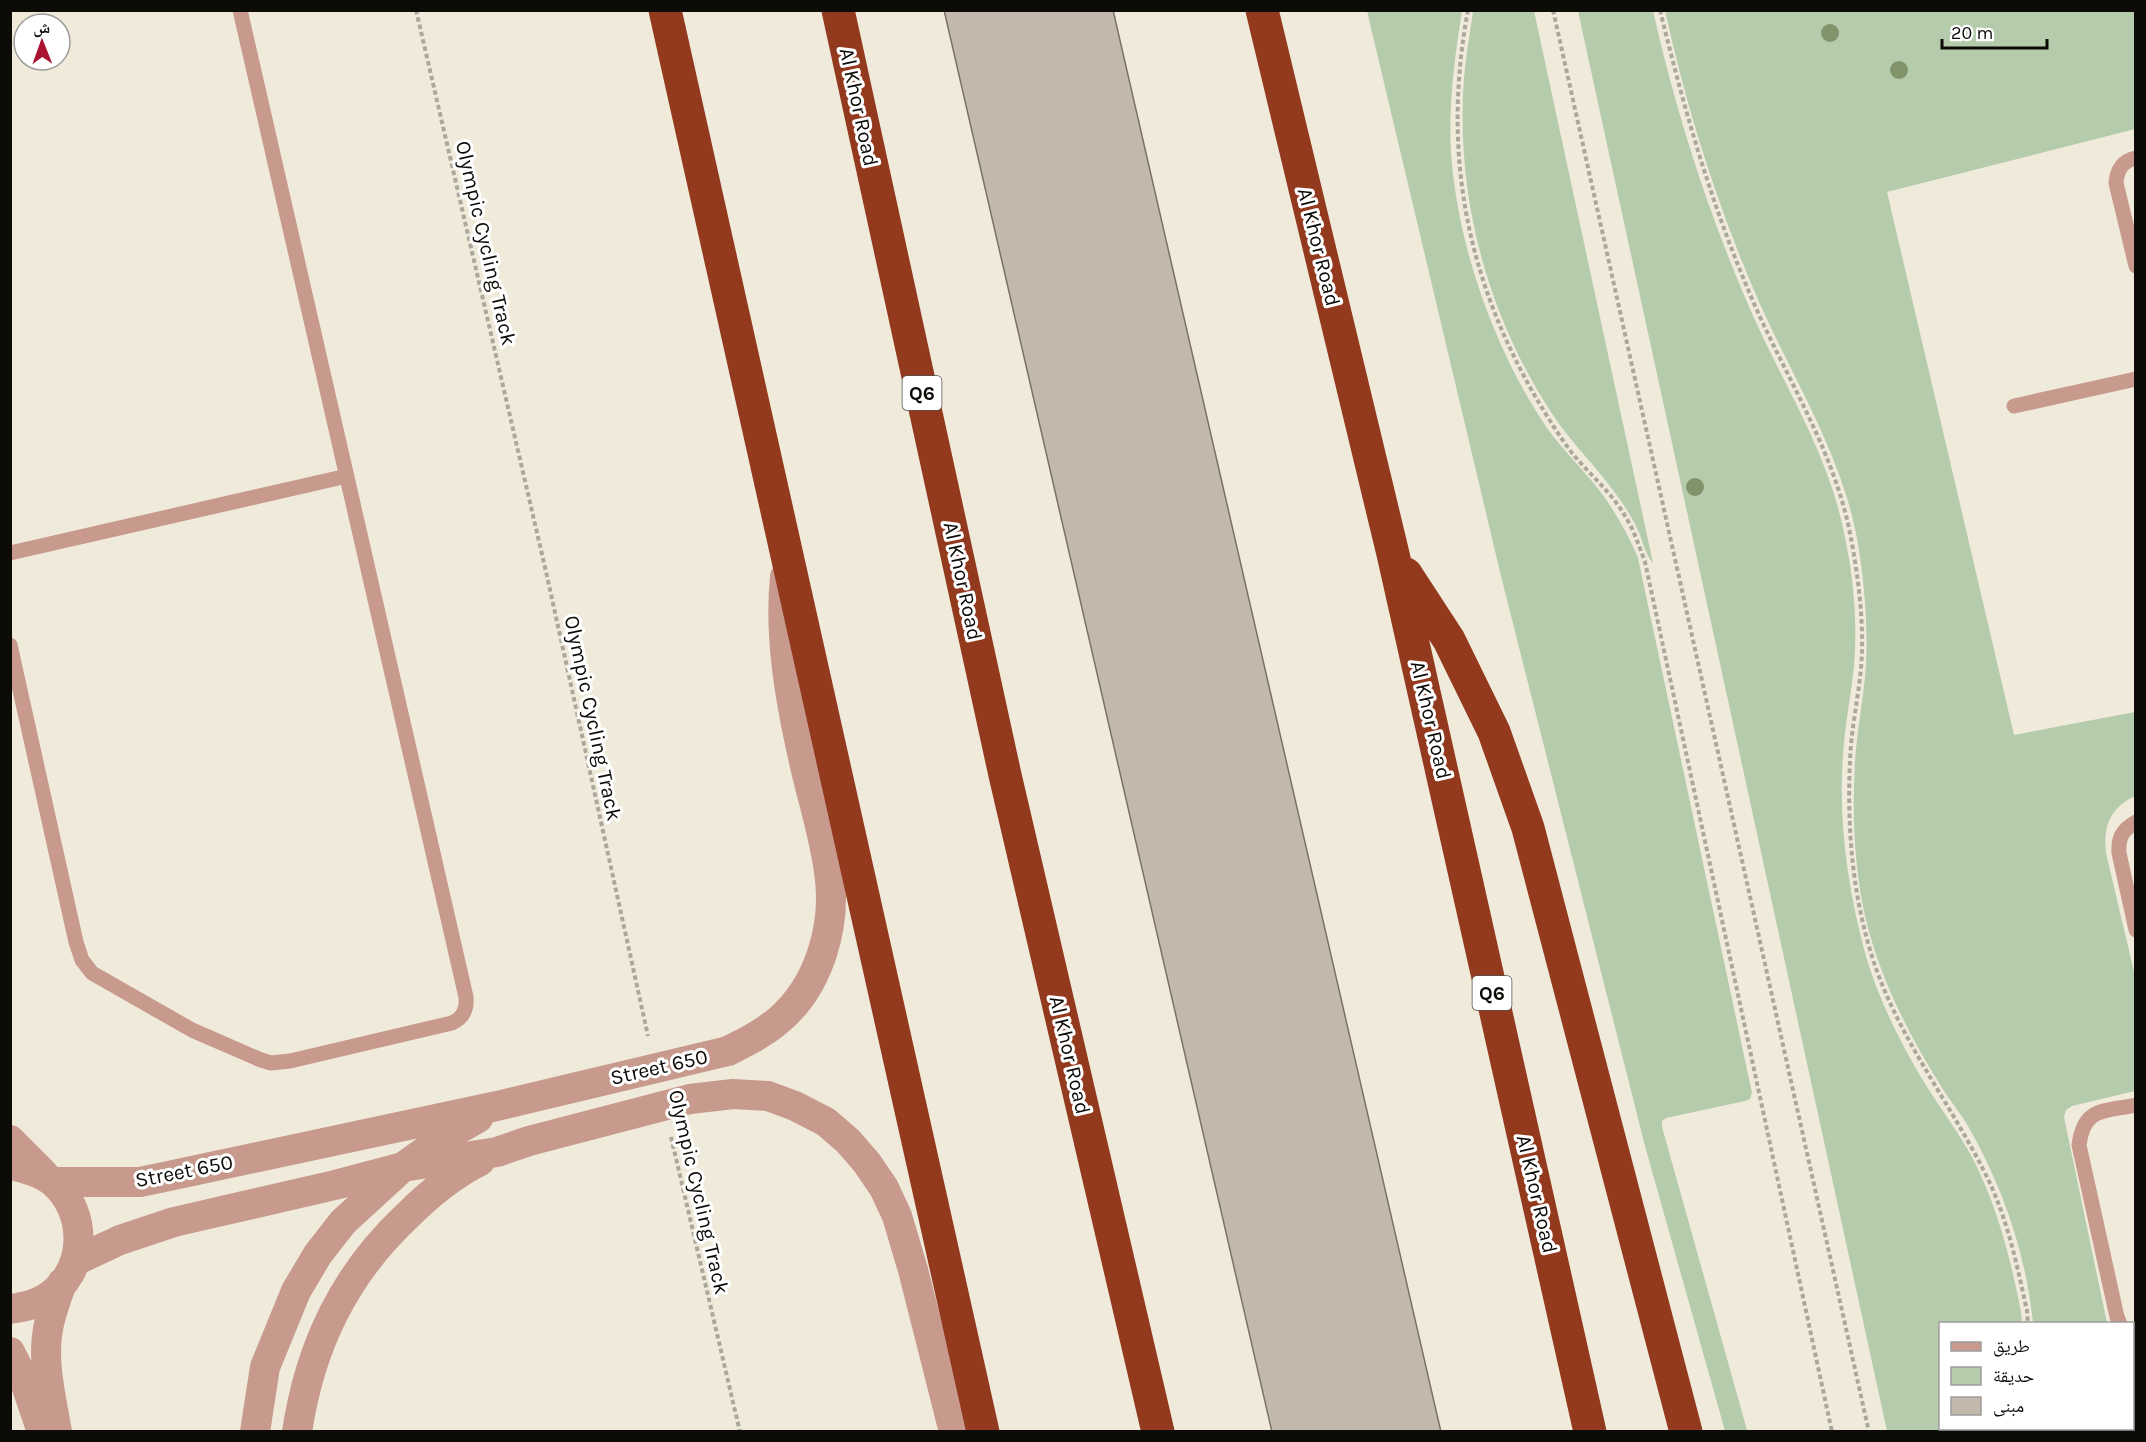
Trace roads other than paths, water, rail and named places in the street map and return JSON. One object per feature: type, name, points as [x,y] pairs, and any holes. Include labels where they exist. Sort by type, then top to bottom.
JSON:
[{"type":"highway","points":[[665,10],[983,1431]]},
{"type":"highway","name":"Al Khor Road","points":[[838,10],[1005,775],[1158,1431]]},
{"type":"highway","name":"Al Khor Road","points":[[1262,10],[1393,554],[1590,1431]]},
{"type":"highway","points":[[1393,554],[1449,640],[1494,732],[1528,828],[1686,1431]]},
{"type":"street","name":"Street 650","points":[[52,1181],[140,1182],[497,1106],[728,1051],[758,1035],[779,1020],[799,999],[812,980],[824,948],[831,906],[829,872],[802,755],[789,685],[783,592],[787,553]]},
{"type":"street","name":"Street 650","points":[[10,1309],[27,1307],[47,1298],[69,1272],[120,1240],[174,1222],[403,1167],[496,1152],[529,1141],[690,1099],[733,1094],[768,1096],[795,1106],[826,1122],[848,1141],[884,1188],[897,1216],[939,1366],[954,1431]]},
{"type":"street","points":[[255,1431],[265,1367],[296,1291],[318,1254],[343,1222],[403,1167],[445,1137],[497,1106]]},
{"type":"street","points":[[10,1140],[66,1195],[74,1210],[78,1227],[79,1245],[48,1326],[47,1372],[57,1431]]},
{"type":"street","name":"Street 650","points":[[297,1431],[303,1396],[313,1361],[326,1327],[353,1277],[384,1237],[429,1194],[496,1152]]},
{"type":"street","points":[[10,1165],[31,1169],[52,1181]]},
{"type":"street","points":[[10,1352],[25,1382],[42,1431]]},
{"type":"lane","points":[[10,645],[76,942],[82,960],[92,973],[192,1030],[271,1063],[457,1021],[465,1009],[466,997],[240,10]]},
{"type":"lane","points":[[2136,158],[2122,165],[2117,173],[2116,183],[2136,266]]},
{"type":"lane","points":[[2014,406],[2136,379]]},
{"type":"lane","points":[[10,553],[347,476]]},
{"type":"lane","points":[[2136,822],[2124,829],[2118,842],[2136,930]]},
{"type":"lane","points":[[2120,1322],[2079,1145],[2080,1132],[2086,1119],[2098,1113],[2136,1105]]}]
